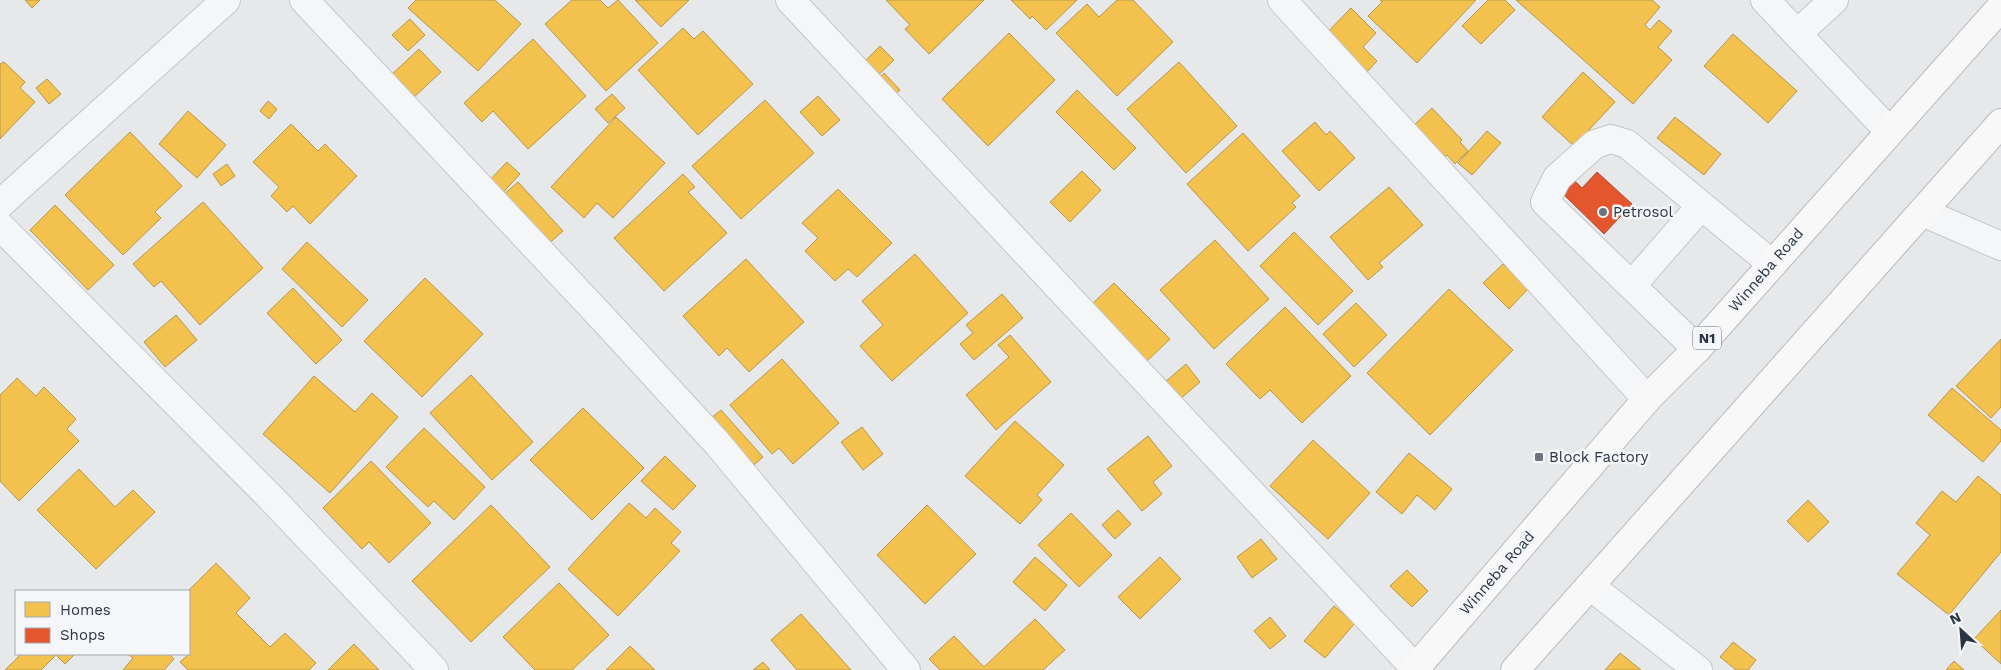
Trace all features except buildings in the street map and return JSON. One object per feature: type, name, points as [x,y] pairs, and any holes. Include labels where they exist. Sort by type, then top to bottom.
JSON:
[{"type":"highway","name":"Winneba Road","points":[[1415,669],[1647,399],[1697,349],[2001,7]]},
{"type":"highway","points":[[1515,670],[2001,124]]},
{"type":"street","points":[[0,204],[226,0]]},
{"type":"street","points":[[304,0],[710,435],[906,670]]},
{"type":"street","points":[[790,0],[1415,669]]},
{"type":"street","points":[[1282,0],[1647,399]]},
{"type":"street","points":[[1765,0],[1889,131]]},
{"type":"street","points":[[1797,34],[1834,0]]},
{"type":"street","points":[[1697,349],[1545,202],[1558,178],[1595,144],[1610,139],[1626,144],[1772,264]]},
{"type":"street","points":[[1632,285],[1701,206]]},
{"type":"street","points":[[1922,212],[2001,246]]},
{"type":"street","points":[[0,226],[272,499],[434,670]]},
{"type":"street","points":[[1590,586],[1698,670]]},
{"type":"place","name":"Petrosol","points":[[1603,212]]},
{"type":"place","name":"Block Factory","points":[[1539,457]]}]
